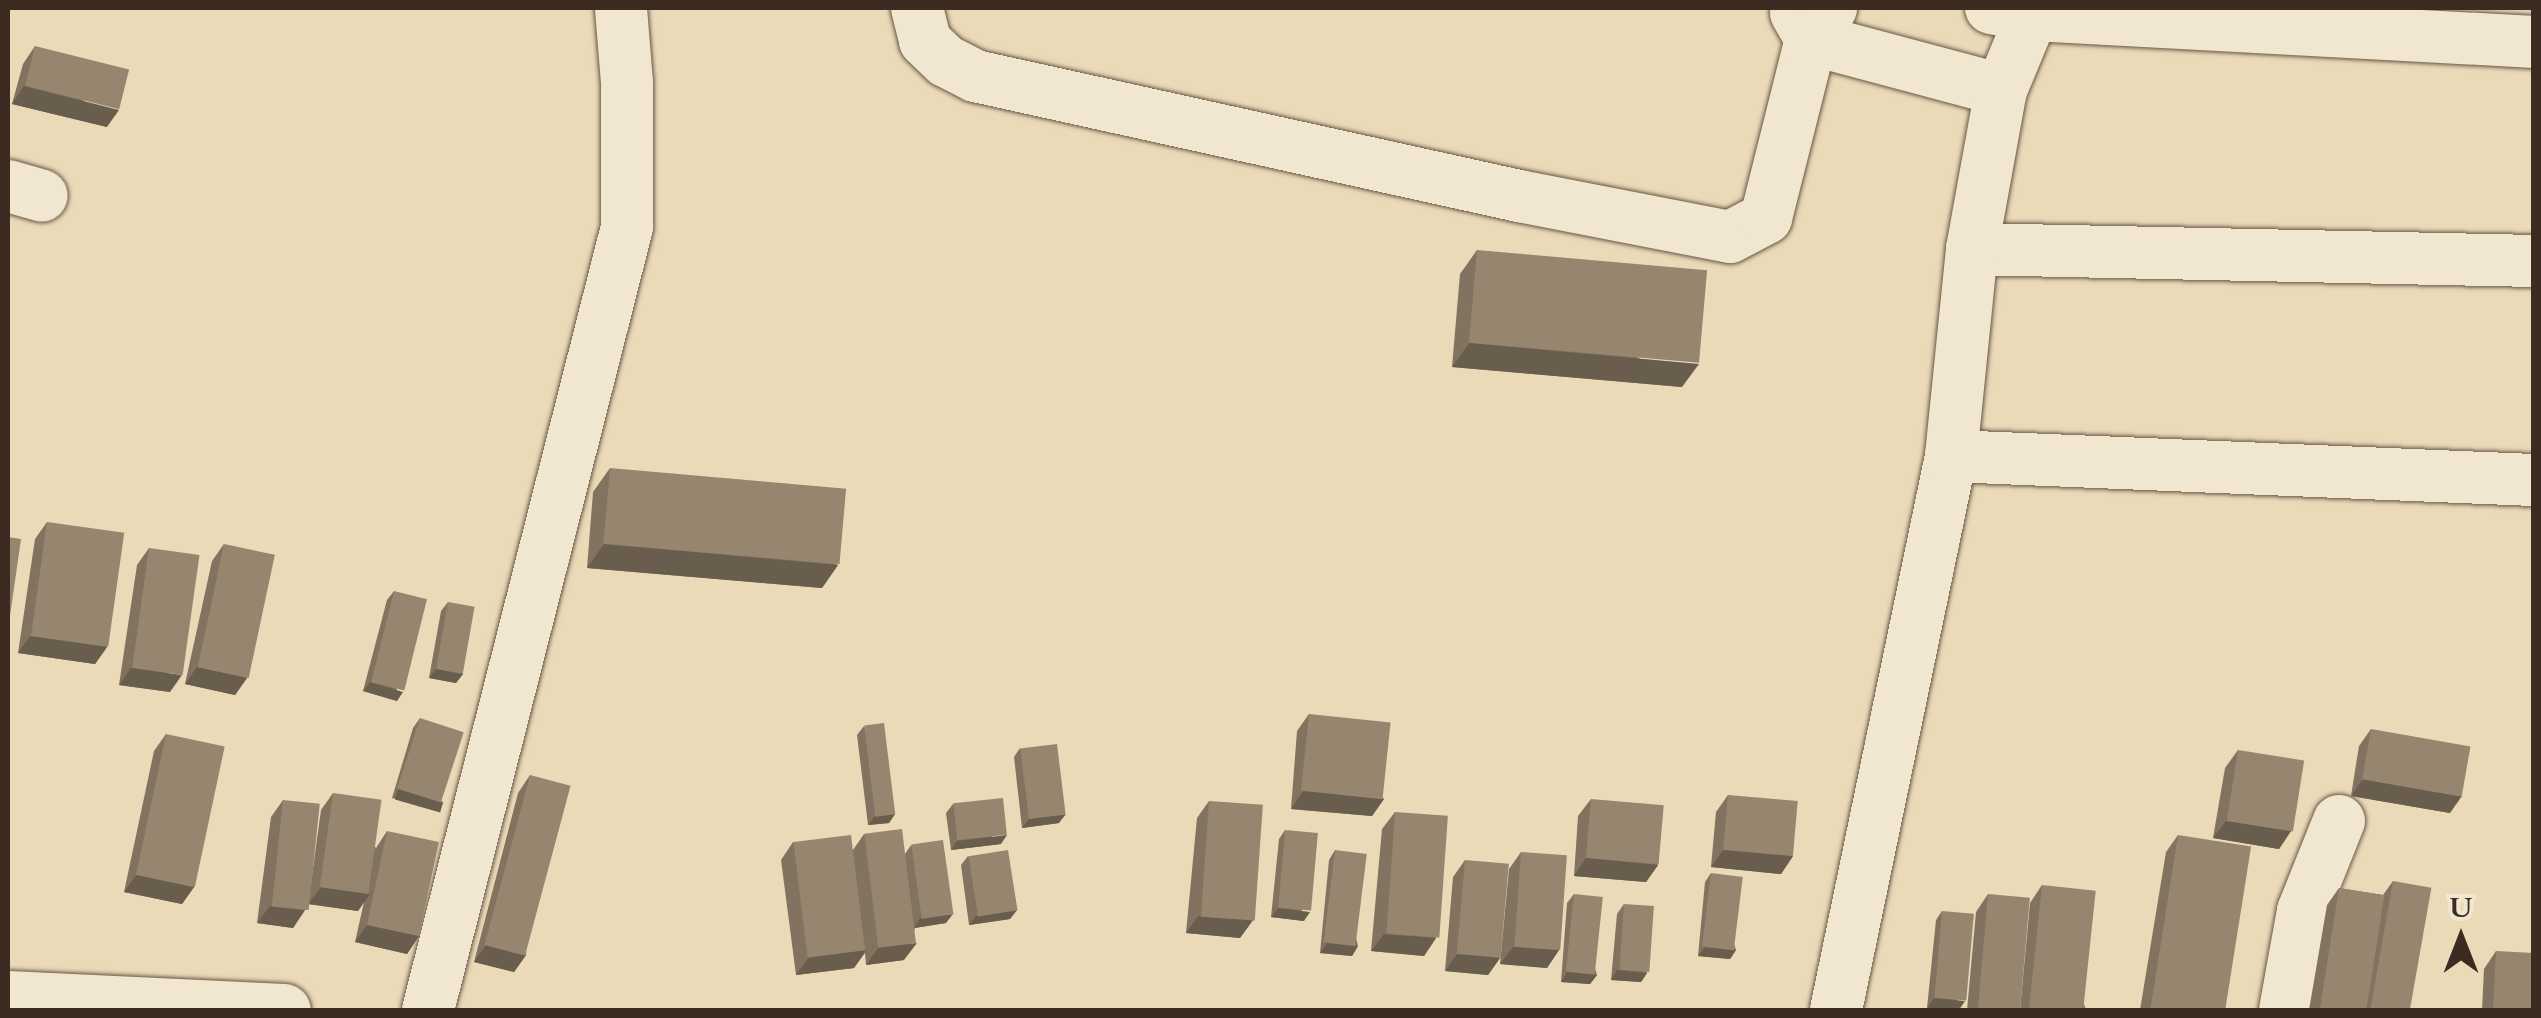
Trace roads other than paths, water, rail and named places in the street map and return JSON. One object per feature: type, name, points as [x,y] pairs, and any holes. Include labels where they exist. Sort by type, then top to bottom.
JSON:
[{"type":"street","points":[[428,1010],[627,228],[627,83],[620,8]]},
{"type":"street","points":[[918,8],[925,40],[946,61],[975,76],[1519,196],[1730,237],[1766,218],[1812,18],[2001,90]]},
{"type":"street","points":[[1836,1010],[1951,456],[1972,249],[2020,10],[2534,42]]},
{"type":"street","points":[[1972,249],[2534,260]]},
{"type":"street","points":[[1951,456],[2534,480]]},
{"type":"street","points":[[2285,1010],[2304,911],[2339,821]]},
{"type":"street","points":[[8,997],[286,1010]]}]
